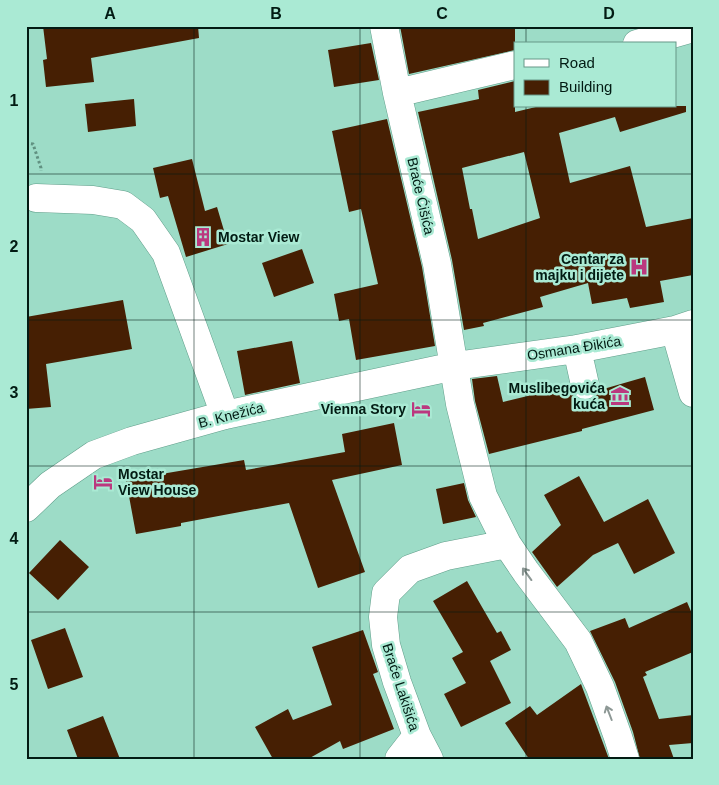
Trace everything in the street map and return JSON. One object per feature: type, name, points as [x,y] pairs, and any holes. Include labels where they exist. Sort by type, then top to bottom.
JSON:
[{"type":"street","name":"Braće Ćišića","points":[[384,26],[396,93],[437,264],[455,366]]},
{"type":"street","points":[[644,42],[693,28]]},
{"type":"street","points":[[396,93],[514,65]]},
{"type":"street","points":[[36,198],[94,200],[123,205],[143,220],[166,252],[225,415]]},
{"type":"street","points":[[684,327],[693,393]]},
{"type":"street","name":"Osmana Đikića","points":[[455,366],[577,349],[684,327]]},
{"type":"street","points":[[577,349],[585,385]]},
{"type":"street","points":[[455,366],[460,404],[483,496],[507,544],[578,640],[600,687],[625,759]]},
{"type":"street","name":"B. Knežića","points":[[26,508],[50,485],[94,454],[132,441],[225,415],[455,366]]},
{"type":"street","name":"Braće Lakišića","points":[[399,759],[423,747],[397,682],[386,645],[383,617],[386,594],[410,569],[446,556],[507,544]]},
{"type":"building","points":[[43,26],[198,26],[199,38],[91,58],[94,82],[46,87],[43,60],[47,59]]},
{"type":"building","points":[[400,26],[515,26],[514,50],[409,74]]},
{"type":"building","points":[[371,43],[379,80],[334,87],[328,50]]},
{"type":"building","points":[[514,81],[515,112],[532,108],[676,108],[676,106],[686,106],[686,112],[620,132],[615,117],[559,133],[570,183],[630,166],[646,227],[693,218],[693,275],[660,281],[664,302],[630,308],[627,298],[592,304],[588,283],[540,297],[543,307],[483,323],[484,326],[464,330],[452,260],[418,112],[479,99],[478,90]],"holes":[[[524,152],[540,218],[478,239],[462,168]]]},
{"type":"building","points":[[134,99],[136,126],[88,132],[85,104]]},
{"type":"building","points":[[387,119],[422,267],[435,346],[356,360],[349,319],[339,321],[334,294],[378,284],[361,209],[349,212],[332,131]]},
{"type":"building","points":[[192,159],[205,211],[217,207],[228,244],[186,257],[168,196],[160,198],[153,168]]},
{"type":"building","points":[[302,249],[314,283],[274,297],[262,263]]},
{"type":"building","points":[[123,300],[132,349],[46,364],[51,407],[26,409],[26,317]]},
{"type":"building","points":[[292,341],[300,383],[245,395],[237,351]]},
{"type":"building","points":[[497,376],[503,402],[569,386],[574,397],[588,400],[595,397],[600,390],[645,377],[654,410],[582,429],[582,431],[489,454],[475,401],[472,379]]},
{"type":"building","points":[[394,423],[402,465],[332,480],[365,572],[318,588],[289,503],[181,523],[181,526],[136,534],[126,480],[244,460],[246,470],[345,452],[342,434]]},
{"type":"building","points":[[579,476],[604,522],[648,499],[675,553],[634,574],[618,543],[593,555],[557,587],[532,552],[561,525],[544,495]]},
{"type":"building","points":[[464,483],[468,500],[476,517],[443,524],[436,489]]},
{"type":"building","points":[[60,540],[89,567],[58,600],[29,573]]},
{"type":"building","points":[[467,581],[497,633],[501,631],[511,650],[490,661],[511,703],[461,727],[444,694],[466,683],[452,658],[463,652],[433,601]]},
{"type":"building","points":[[687,602],[693,616],[693,652],[645,672],[647,675],[643,677],[659,719],[693,715],[693,743],[669,745],[674,759],[640,759],[633,732],[615,682],[590,631],[625,618],[629,628]]},
{"type":"building","points":[[65,628],[83,677],[48,689],[31,640]]},
{"type":"building","points":[[363,630],[378,672],[373,674],[394,729],[343,749],[340,741],[308,759],[273,759],[255,727],[288,709],[293,720],[332,705],[312,647]]},
{"type":"building","points":[[581,684],[609,759],[529,759],[505,723],[530,706],[537,715]]},
{"type":"building","points":[[103,716],[120,759],[78,759],[67,730]]},
{"type":"place","name":"Mostar View","points":[[203,237]]},
{"type":"place","name":"Centar za majku i dijete","points":[[639,267]]},
{"type":"place","name":"Muslibegovića kuća","points":[[620,396]]},
{"type":"place","name":"Vienna Story","points":[[421,409]]},
{"type":"place","name":"Mostar View House","points":[[103,482]]}]
